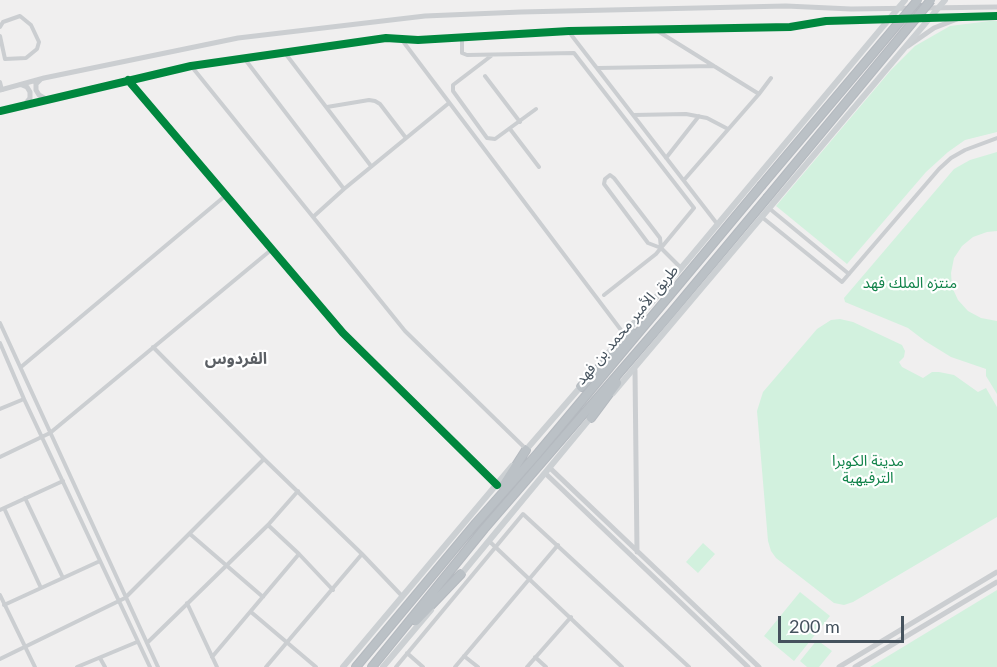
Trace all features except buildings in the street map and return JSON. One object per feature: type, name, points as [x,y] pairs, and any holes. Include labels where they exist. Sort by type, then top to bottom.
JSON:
[{"type":"highway","name":"طريق الأمير محمد بن فهد","points":[[356,667],[918,0]]},
{"type":"highway","name":"طريق الأمير محمد بن فهد","points":[[372,667],[484,529],[671,313],[931,0]]},
{"type":"highway","points":[[580,387],[679,284]]},
{"type":"highway","points":[[591,418],[671,313]]},
{"type":"highway","points":[[476,523],[505,484],[526,450]]},
{"type":"highway","points":[[383,654],[461,574]]},
{"type":"highway","points":[[350,667],[405,608]]},
{"type":"main road","points":[[343,667],[681,269],[905,0]]},
{"type":"main road","points":[[383,667],[461,574],[492,543],[591,418],[763,218],[945,0]]},
{"type":"street","points":[[954,0],[962,8]]},
{"type":"street","points":[[0,82],[1,90],[44,78],[238,38],[425,16],[786,6],[997,7]]},
{"type":"street","points":[[0,27],[3,22],[20,16],[31,25],[39,42],[37,49],[26,58],[5,59],[1,63]]},
{"type":"street","points":[[0,111],[191,66],[361,40],[569,31],[790,27],[826,21],[931,16],[997,16]]},
{"type":"street","points":[[900,53],[934,28],[965,17]]},
{"type":"street","points":[[655,29],[759,94]]},
{"type":"street","points":[[569,31],[718,225]]},
{"type":"street","points":[[0,36],[5,59]]},
{"type":"street","points":[[462,37],[462,53],[491,55],[574,53],[694,208],[661,248],[604,295]]},
{"type":"street","points":[[402,39],[624,334]]},
{"type":"street","points":[[285,52],[371,166]]},
{"type":"street","points":[[491,55],[453,85],[453,91],[487,138],[495,139],[536,109]]},
{"type":"street","points":[[243,58],[344,189]]},
{"type":"street","points":[[191,66],[405,331],[526,450]]},
{"type":"street","points":[[598,68],[717,66]]},
{"type":"street","points":[[485,76],[520,122]]},
{"type":"street","points":[[44,78],[38,82],[36,90],[41,97],[48,98]]},
{"type":"street","points":[[684,180],[771,78]]},
{"type":"street","points":[[128,80],[343,333],[497,485]]},
{"type":"street","points":[[20,85],[27,87],[30,92],[30,98],[25,104]]},
{"type":"street","points":[[327,107],[375,101],[406,138]]},
{"type":"street","points":[[313,217],[371,166],[449,103]]},
{"type":"street","points":[[633,115],[686,114],[707,118],[728,129]]},
{"type":"street","points":[[666,158],[699,116]]},
{"type":"street","points":[[510,129],[539,167]]},
{"type":"street","points":[[763,218],[842,282],[939,169],[951,158],[965,150],[997,138]]},
{"type":"street","points":[[661,248],[660,238],[614,178],[610,176],[604,179],[604,184],[648,243],[661,248],[681,269]]},
{"type":"street","points":[[21,368],[225,196]]},
{"type":"street","points":[[770,209],[849,274]]},
{"type":"street","points":[[0,457],[50,433],[271,250]]},
{"type":"street","points":[[0,323],[158,667]]},
{"type":"street","points":[[0,343],[150,667]]},
{"type":"street","points":[[153,347],[402,596]]},
{"type":"street","points":[[634,370],[637,552],[635,559]]},
{"type":"street","points":[[0,409],[24,399]]},
{"type":"street","points":[[0,659],[125,598],[264,459]]},
{"type":"street","points":[[547,471],[759,667]]},
{"type":"street","points":[[547,471],[748,667]]},
{"type":"street","points":[[41,588],[2,509],[63,481]]},
{"type":"street","points":[[147,643],[267,525],[298,491]]},
{"type":"street","points":[[25,498],[63,578]]},
{"type":"street","points":[[396,667],[492,543],[523,514],[689,667]]},
{"type":"street","points":[[267,525],[333,590]]},
{"type":"street","points":[[190,534],[263,597]]},
{"type":"street","points":[[492,543],[622,667]]},
{"type":"street","points":[[455,667],[558,545]]},
{"type":"street","points":[[212,657],[299,554]]},
{"type":"street","points":[[266,667],[362,554]]},
{"type":"street","points":[[4,605],[100,561]]},
{"type":"street","points":[[839,667],[997,572]]},
{"type":"street","points":[[855,667],[997,582]]},
{"type":"street","points":[[0,596],[35,667]]},
{"type":"street","points":[[187,603],[217,667]]},
{"type":"street","points":[[251,612],[316,667]]},
{"type":"street","points":[[527,667],[571,617]]},
{"type":"street","points":[[914,622],[919,629]]},
{"type":"street","points":[[77,667],[137,642]]},
{"type":"street","points":[[407,653],[423,667]]},
{"type":"street","points":[[464,656],[478,667]]},
{"type":"street","points":[[100,657],[105,667]]},
{"type":"street","points":[[535,657],[546,667]]},
{"type":"green space","points":[[997,21],[997,132],[965,140],[948,152],[926,172],[847,264],[776,206],[891,70],[915,46],[950,26]]},
{"type":"green space","name":"منتزه الملك فهد","points":[[997,152],[997,231],[973,237],[962,246],[954,258],[951,273],[952,287],[958,300],[968,311],[981,318],[997,321],[997,394],[986,376],[986,369],[951,357],[908,328],[845,302],[844,298],[954,169],[970,160]]},
{"type":"green space","name":"مدينة الكوبرا الترفيهية","points":[[840,319],[853,322],[902,345],[905,351],[904,357],[899,362],[902,367],[923,378],[932,372],[954,375],[978,392],[986,388],[997,407],[997,517],[853,602],[844,605],[834,603],[776,558],[771,551],[768,541],[757,411],[763,392],[817,329],[831,320]]},
{"type":"green space","points":[[703,543],[715,554],[698,573],[686,562]]},
{"type":"green space","points":[[997,590],[997,667],[870,667]]},
{"type":"green space","points":[[800,592],[830,616],[794,661],[764,636]]},
{"type":"green space","points":[[817,640],[832,651],[819,667],[807,667],[800,661]]},
{"type":"cycle path","points":[[0,111],[191,66],[386,38],[418,40],[569,31],[790,27],[826,21],[997,16]]},
{"type":"cycle path","points":[[128,80],[343,333],[497,485]]},
{"type":"district","name":"الفردوس","points":[[236,359]]}]
